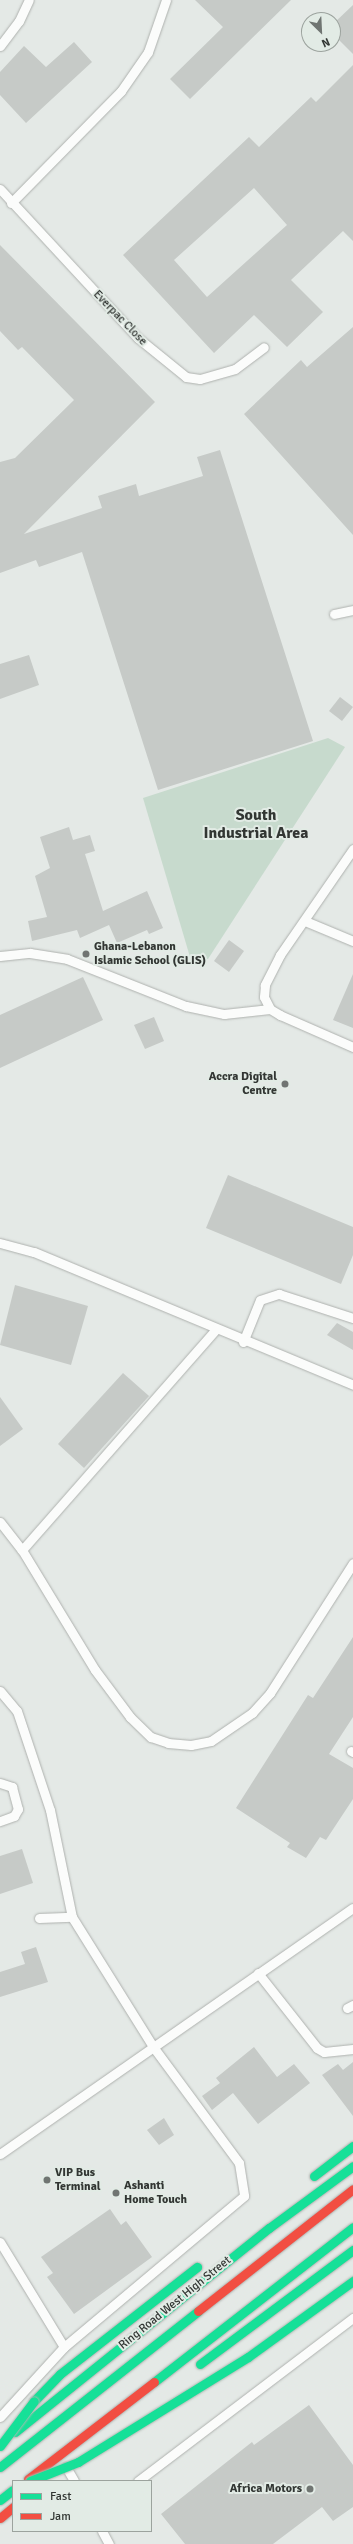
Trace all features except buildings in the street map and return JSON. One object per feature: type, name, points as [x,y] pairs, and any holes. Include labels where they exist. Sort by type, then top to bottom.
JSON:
[{"type":"main road","points":[[303,2185],[353,2146]]},
{"type":"main road","name":"Ring Road West High Street","points":[[0,2445],[269,2228],[353,2166]]},
{"type":"main road","name":"Ring Road West High Street","points":[[0,2467],[353,2189]]},
{"type":"main road","points":[[26,2480],[353,2227]]},
{"type":"main road","points":[[189,2372],[353,2250]]},
{"type":"main road","points":[[0,2445],[40,2393],[203,2262]]},
{"type":"main road","points":[[33,2480],[78,2462],[235,2366],[353,2281]]},
{"type":"main road","points":[[46,2480],[126,2420]]},
{"type":"main road","points":[[0,2500],[12,2491]]},
{"type":"main road","points":[[0,2518],[12,2508]]},
{"type":"lane","points":[[0,46],[19,21],[29,0]]},
{"type":"lane","points":[[11,202],[122,92],[148,52],[166,0]]},
{"type":"lane","name":"Everpac Close","points":[[0,189],[138,338],[186,377],[200,378],[235,369],[264,347]]},
{"type":"lane","points":[[334,614],[353,610]]},
{"type":"lane","points":[[270,1009],[264,997],[265,985],[280,955],[353,850]]},
{"type":"lane","points":[[305,921],[353,941]]},
{"type":"lane","points":[[0,956],[30,953],[67,958],[186,1006],[224,1014],[270,1009],[353,1047]]},
{"type":"lane","points":[[0,1243],[34,1252],[243,1342],[353,1385]]},
{"type":"lane","points":[[243,1342],[260,1300],[279,1294],[353,1318]]},
{"type":"lane","points":[[22,1550],[215,1330]]},
{"type":"lane","points":[[0,1522],[22,1550],[96,1670],[140,1730],[163,1741],[191,1745],[211,1741],[252,1713],[270,1693],[353,1563]]},
{"type":"lane","points":[[0,1691],[17,1711],[40,1780],[56,1833],[72,1917],[154,2048],[239,2163],[244,2196],[64,2347],[0,2417]]},
{"type":"lane","points":[[0,1783],[12,1786],[18,1809],[14,1816],[0,1821]]},
{"type":"lane","points":[[0,2154],[353,1908]]},
{"type":"lane","points":[[39,1918],[72,1917]]},
{"type":"lane","points":[[258,1973],[316,2048],[324,2052],[353,2049]]},
{"type":"lane","points":[[0,2242],[64,2347]]},
{"type":"lane","points":[[139,2480],[353,2318]]},
{"type":"lane","points":[[65,2465],[73,2480]]},
{"type":"lane","points":[[103,2532],[109,2544]]},
{"type":"green space","points":[[328,738],[345,747],[208,959],[190,957],[143,798]]},
{"type":"traffic: fast","points":[[314,2176],[353,2146]]},
{"type":"traffic: fast","points":[[15,2432],[269,2228],[353,2166]]},
{"type":"traffic: fast","points":[[154,2382],[353,2227]]},
{"type":"traffic: fast","points":[[200,2364],[353,2250]]},
{"type":"traffic: fast","points":[[34,2401],[60,2374],[197,2267]]},
{"type":"traffic: fast","points":[[33,2480],[78,2462],[248,2357],[353,2281]]},
{"type":"traffic: fast","points":[[0,2467],[198,2311]]},
{"type":"traffic: fast","points":[[0,2446],[34,2401]]},
{"type":"traffic: fast","points":[[0,2500],[12,2491]]},
{"type":"traffic: jam","points":[[198,2311],[353,2189]]},
{"type":"traffic: jam","points":[[28,2479],[154,2382]]},
{"type":"traffic: jam","points":[[0,2518],[12,2508]]},
{"type":"place","name":"Ghana-Lebanon Islamic School (GLIS)","points":[[86,954]]},
{"type":"place","name":"Accra Digital Centre","points":[[285,1084]]},
{"type":"place","name":"VIP Bus Terminal","points":[[47,2180]]},
{"type":"place","name":"Ashanti Home Touch","points":[[116,2193]]},
{"type":"place","name":"Africa Motors","points":[[310,2489]]},
{"type":"district","name":"South Industrial Area","points":[[256,824]]}]
